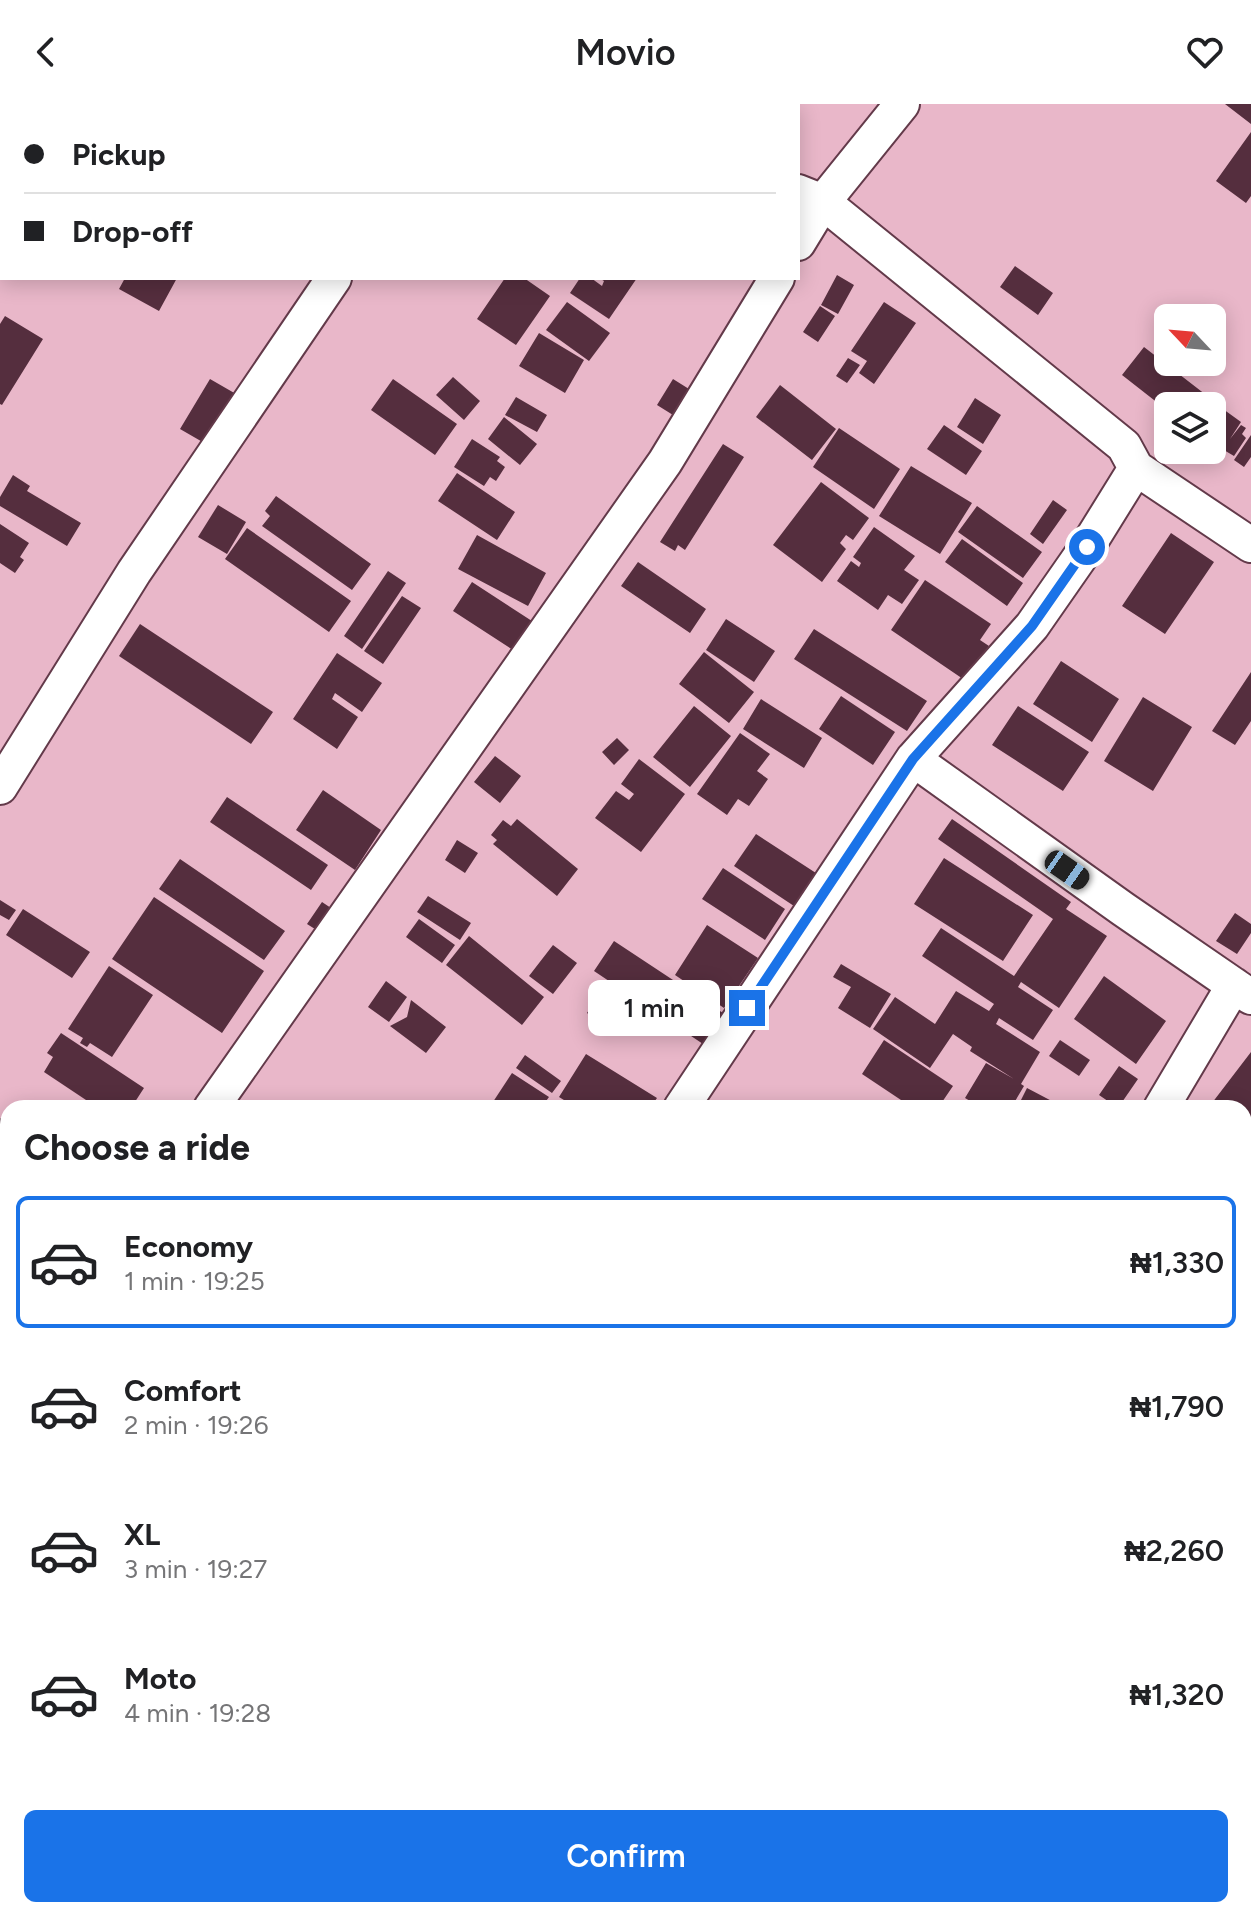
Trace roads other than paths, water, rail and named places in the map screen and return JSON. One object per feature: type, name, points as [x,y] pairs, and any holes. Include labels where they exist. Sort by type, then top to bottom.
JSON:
[{"type":"street","points":[[800,235],[810,197],[902,104]]},
{"type":"street","points":[[810,197],[1124,446],[1136,468],[1251,545]]},
{"type":"street","points":[[0,787],[134,572],[333,280]]},
{"type":"street","points":[[217,1100],[665,462],[776,280]]},
{"type":"street","points":[[686,1100],[913,759],[1032,626],[1087,547],[1136,468]]},
{"type":"street","points":[[913,759],[1242,991],[1167,1100]]}]
